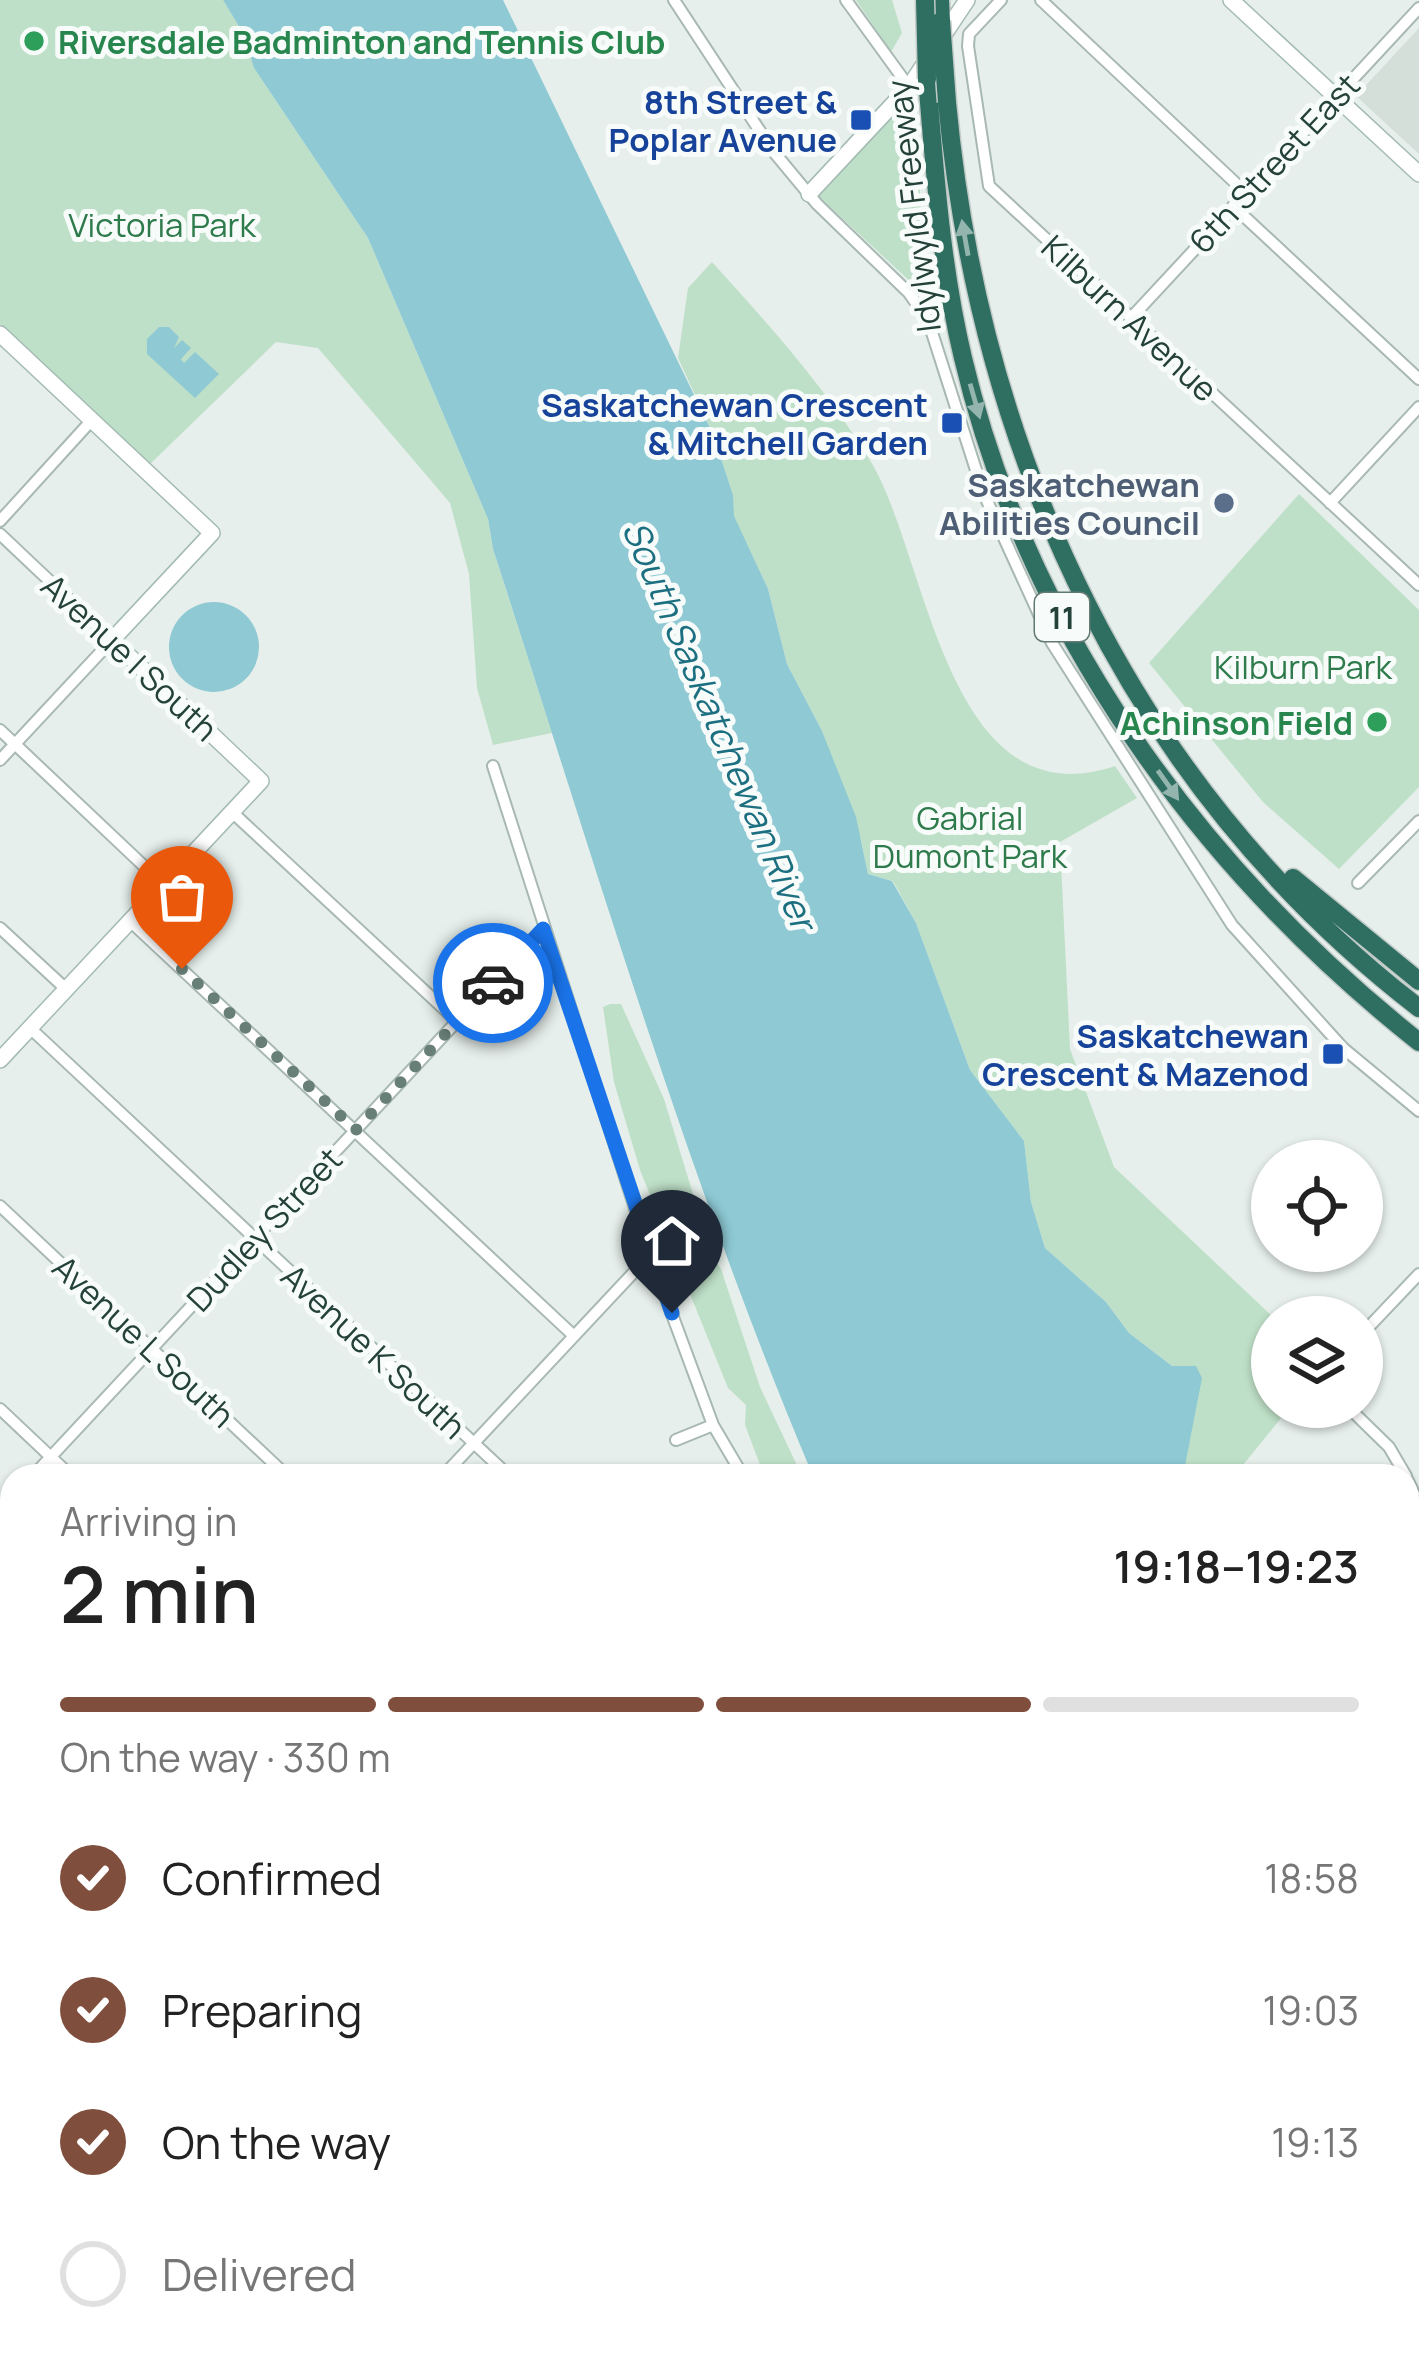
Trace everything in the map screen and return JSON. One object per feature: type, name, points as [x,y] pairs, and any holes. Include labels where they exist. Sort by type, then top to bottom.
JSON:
[{"type":"highway","name":"Idylwyld Freeway","points":[[925,0],[918,83],[963,360],[1001,481],[1057,608],[1096,681],[1215,849],[1316,956],[1419,1042]]},
{"type":"highway","name":"Idylwyld Freeway","points":[[940,0],[947,102],[971,275],[1020,454],[1057,547],[1138,694],[1254,854],[1323,926],[1419,1008]]},
{"type":"highway","points":[[1138,694],[1284,870],[1419,981]]},
{"type":"street","points":[[674,0],[736,100],[809,194],[909,293],[928,320],[983,492],[1024,589],[1105,730],[1232,925],[1343,1048],[1419,1111]]},
{"type":"street","points":[[845,0],[918,83]]},
{"type":"street","points":[[809,194],[918,83],[967,0]]},
{"type":"street","name":"Kilburn Avenue","points":[[1001,0],[969,34],[968,46],[989,186],[1419,585]]},
{"type":"street","points":[[1042,0],[1245,192]]},
{"type":"street","points":[[1232,0],[1419,174]]},
{"type":"street","name":"6th Street East","points":[[1130,319],[1419,8]]},
{"type":"street","points":[[1233,206],[1419,379]]},
{"type":"street","points":[[0,334],[212,533],[0,760]]},
{"type":"street","points":[[1330,502],[1419,407]]},
{"type":"street","points":[[0,521],[91,421]]},
{"type":"street","name":"Avenue I South","points":[[0,534],[261,781],[232,812]]},
{"type":"street","points":[[0,730],[164,885]]},
{"type":"street","points":[[493,766],[650,1256],[713,1425],[736,1464]]},
{"type":"street","points":[[0,1060],[232,812],[458,1021]]},
{"type":"street","points":[[1358,883],[1419,821]]},
{"type":"street","points":[[130,921],[574,1336]]},
{"type":"street","points":[[0,928],[66,989]]},
{"type":"street","name":"Dudley Street","points":[[44,1464],[543,929]]},
{"type":"street","name":"Avenue K South","points":[[30,1028],[496,1464]]},
{"type":"street","name":"Avenue L South","points":[[0,1206],[274,1464]]},
{"type":"street","points":[[455,1464],[650,1256]]},
{"type":"street","points":[[1383,1313],[1418,1278]]},
{"type":"street","points":[[0,1409],[58,1464]]},
{"type":"street","points":[[676,1440],[713,1425]]},
{"type":"street","points":[[1370,1428],[1398,1464]]},
{"type":"shaded area","points":[[1419,28],[1419,154],[1356,96]]},
{"type":"green space","name":"Victoria Park","points":[[0,0],[223,0],[243,33],[254,68],[368,238],[488,519],[493,549],[552,733],[493,745],[477,688],[469,574],[450,503],[318,348],[276,342],[148,466],[0,324]]},
{"type":"green space","points":[[856,0],[892,0],[902,33],[891,52]]},
{"type":"green space","points":[[917,81],[921,231],[932,296],[928,298],[816,194]]},
{"type":"green space","name":"Gabrial Dumont Park","points":[[712,262],[816,383],[871,462],[891,504],[951,671],[979,720],[1014,756],[1058,773],[1115,766],[1137,798],[1060,842],[1070,1049],[1114,1167],[1251,1296],[1251,1428],[1273,1428],[1244,1464],[1182,1464],[1172,1366],[1129,1333],[1106,1302],[1045,1248],[1031,1202],[1024,1141],[970,1070],[916,923],[893,881],[868,874],[861,840],[822,731],[787,664],[768,589],[733,516],[733,495],[713,434],[678,358],[688,288]]},
{"type":"green space","name":"Kilburn Park","points":[[1299,494],[1419,610],[1419,787],[1339,869],[1263,802],[1149,663]]},
{"type":"green space","points":[[621,1004],[664,1099],[711,1253],[721,1269],[760,1387],[796,1464],[760,1464],[745,1425],[746,1405],[728,1388],[640,1170],[614,1082],[603,1007]]},
{"type":"water","name":"South Saskatchewan River","points":[[223,0],[503,0],[713,434],[733,495],[734,516],[768,589],[787,664],[822,731],[856,817],[868,874],[892,881],[916,923],[970,1070],[1024,1141],[1031,1202],[1045,1248],[1106,1302],[1129,1333],[1172,1366],[1196,1366],[1202,1378],[1185,1464],[808,1464],[683,1132],[493,549],[488,519],[368,238],[254,68],[243,33]]},
{"type":"water","points":[[159,327],[169,327],[179,337],[174,348],[182,340],[191,348],[181,359],[184,363],[195,352],[219,374],[195,398],[147,354],[147,339]]},
{"type":"water","points":[[214,602],[231,605],[246,615],[256,630],[256,664],[246,679],[231,689],[214,692],[197,689],[182,679],[172,664],[169,647],[172,630],[182,615],[197,605]]},
{"type":"way so far","points":[[182,969],[356,1130],[493,983]]},
{"type":"place","name":"Riversdale Badminton and Tennis Club","points":[[34,41]]},
{"type":"place","name":"8th Street & Poplar Avenue","points":[[861,120]]},
{"type":"place","name":"Saskatchewan Crescent & Mitchell Garden","points":[[952,423]]},
{"type":"place","name":"Saskatchewan Abilities Council","points":[[1224,503]]},
{"type":"place","name":"Achinson Field","points":[[1377,722]]},
{"type":"place","name":"Saskatchewan Crescent & Mazenod","points":[[1333,1054]]},
{"type":"route","points":[[493,983],[543,929],[672,1313]]}]
